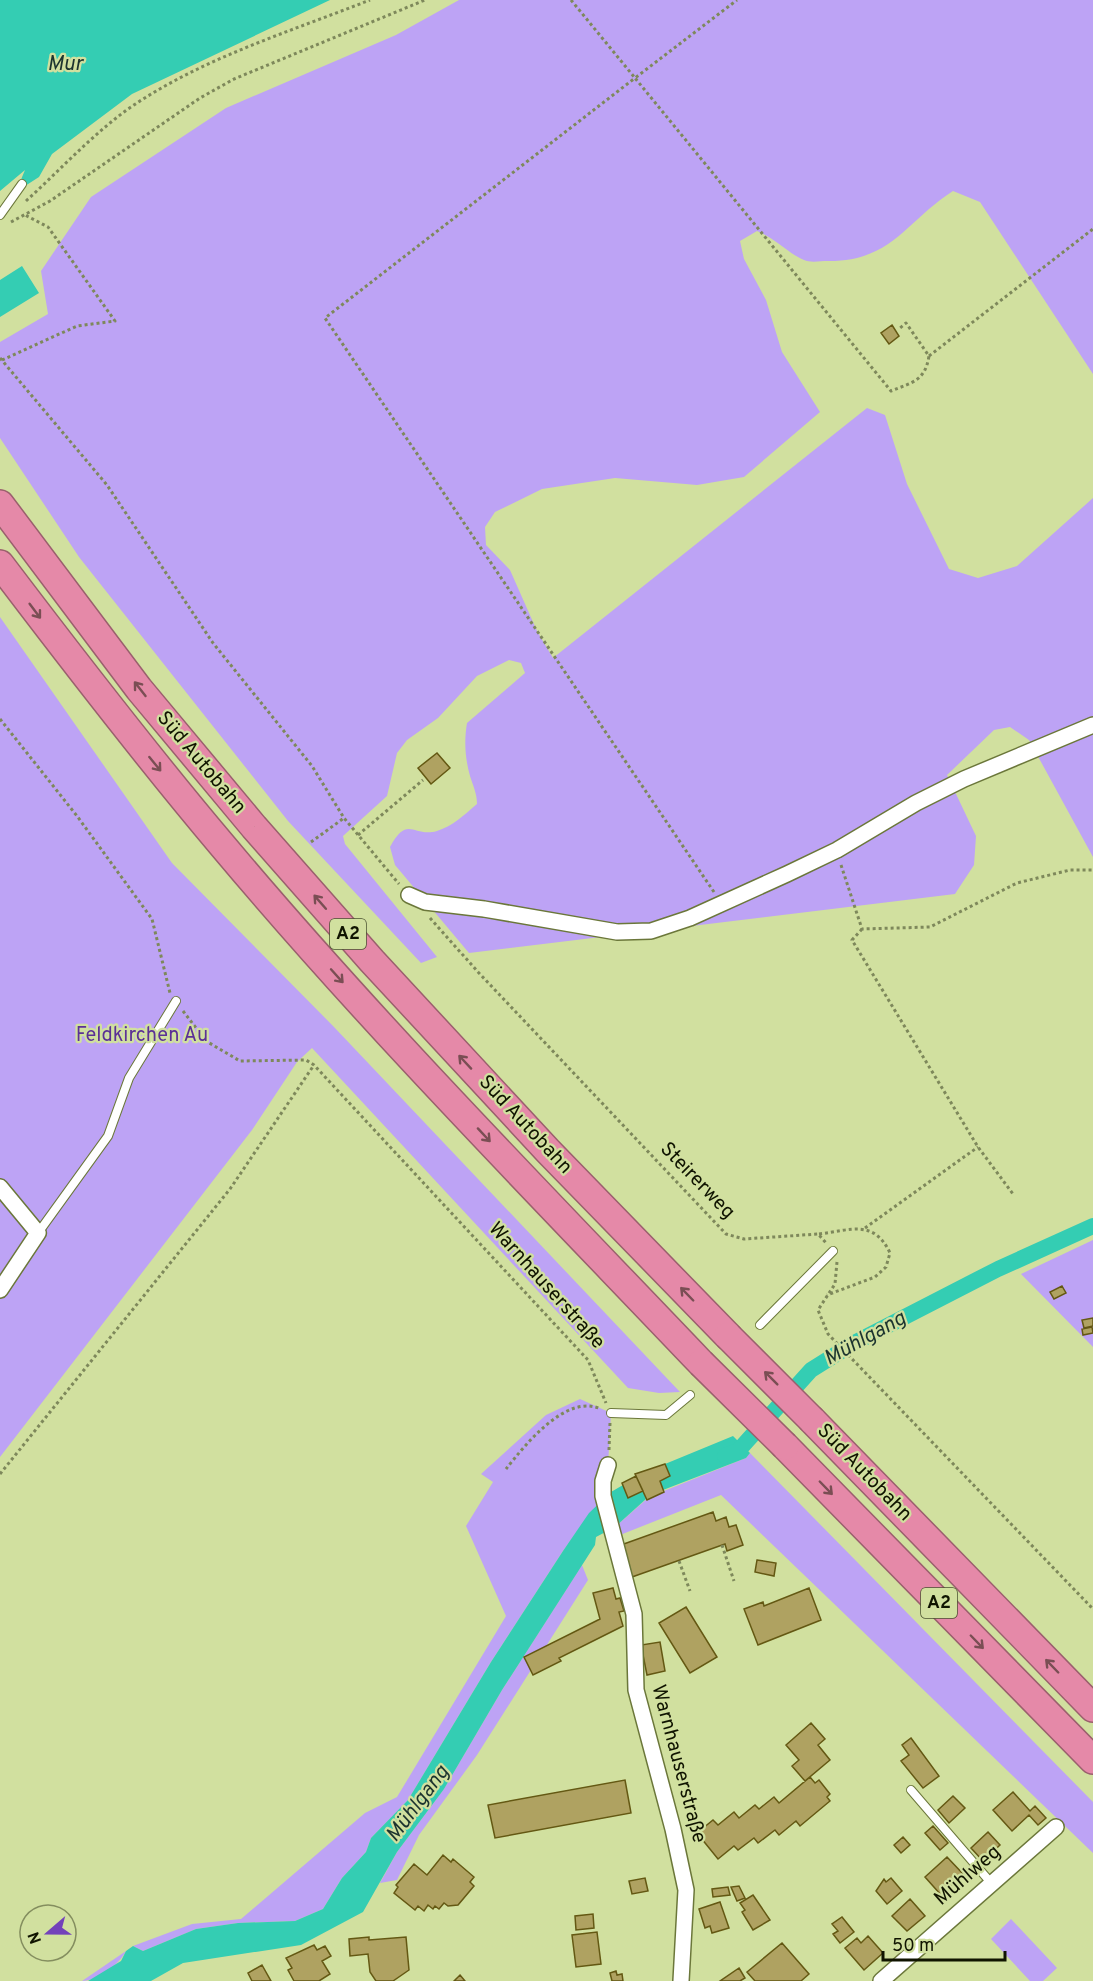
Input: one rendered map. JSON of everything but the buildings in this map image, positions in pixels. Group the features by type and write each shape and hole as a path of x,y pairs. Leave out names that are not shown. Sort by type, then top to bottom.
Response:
{"highway":[{"name":"Süd Autobahn","path":"0,504 140,688 254,827 372,961 548,1151 1093,1708"},
{"name":"Süd Autobahn","path":"0,564 108,707 223,846 325,963 520,1174 701,1363 1093,1760"}],"street":[{"path":"409,895 425,902 484,909 617,932 651,930 721,904 837,850 916,803 964,779 1093,725"},
{"path":"0,1188 38,1233 0,1290"},
{"name":"Warnhauserstraße","path":"608,1465 603,1481 603,1496 634,1614 636,1690 673,1829 686,1890 681,1981"},
{"name":"Mühlweg","path":"881,1981 1056,1827"}],"lane":[{"path":"0,215 22,184"},
{"path":"38,1233 108,1136 129,1077 176,1001"},
{"path":"760,1325 833,1251"},
{"path":"611,1413 666,1415 690,1395"},
{"path":"911,1790 992,1884"}],"path":[{"path":"25,201 80,148 129,109 206,65 370,0"},
{"path":"8,223 50,201 200,98 234,79 425,0"},
{"path":"571,0 891,391 919,378 927,371 929,356 906,323 900,328"},
{"path":"721,904 325,318 737,0"},
{"path":"25,216 48,227 115,321 77,326 1,359 107,485 213,643 312,766 344,818 409,895"},
{"path":"929,356 1093,229"},
{"path":"0,719 77,816 152,919"},
{"path":"358,835 423,780"},
{"path":"311,842 344,818"},
{"path":"837,850 862,929"},
{"path":"1013,1194 978,1147 852,940 862,929 930,927 1017,882 1070,870 1093,870"},
{"name":"Steirerweg","path":"440,929 726,1234 744,1239 863,1229"},
{"path":"0,1473 230,1189 314,1065 306,1060 240,1061"},
{"name":"Warnhauserstraße","path":"314,1065 588,1360 611,1413 608,1465"},
{"path":"863,1229 978,1147"},
{"path":"825,1296 875,1277 886,1267 890,1253 884,1239 869,1229 863,1229"},
{"path":"818,1234 833,1251 838,1272 835,1284 825,1296 818,1310 828,1334 1093,1609"},
{"path":"506,1469 546,1424 563,1414 578,1407 594,1406 611,1413"},
{"path":"722,1545 734,1581"},
{"path":"679,1561 690,1591"}],"green space":[{"path":"459,0 1093,0 1093,374 980,202 953,191 897,238 868,255 849,260 806,261 757,231 740,241 744,259 766,300 782,352 820,412 744,477 697,485 615,478 542,489 495,512 485,527 486,545 510,570 537,631 553,658 867,408 885,415 907,484 949,569 978,578 1017,566 1093,498 1093,857 1029,740 1010,727 994,730 947,775 976,836 974,865 955,894 469,953 395,865 390,847 396,837 406,829 429,832 443,829 477,804 466,756 467,723 525,673 521,663 509,660 477,676 438,718 407,740 397,753 387,796 343,836 345,844 437,957 421,963 288,821 79,557 0,438 0,342 48,314 41,271 91,197 226,108 396,35"},
{"name":"Feldkirchen Au","path":"0,617 172,863 334,1027 680,1392 659,1393 628,1388 312,1048 297,1062 252,1130 0,1457"},
{"path":"1093,1240 1093,1347 1021,1274"},
{"path":"580,1399 611,1413 608,1465 602,1503 590,1513 563,1551 491,1662 408,1800 371,1838 366,1852 342,1878 323,1909 295,1921 238,1923 196,1929 143,1951 133,1946 192,1924 241,1919 365,1813 397,1797 506,1616 466,1526 493,1482 481,1474 546,1415"},
{"path":"750,1453 1093,1802 1093,1853 721,1495 620,1535 615,1527 649,1497 746,1458"},
{"path":"582,1565 588,1580 477,1755 419,1835 397,1880 380,1883 397,1852 444,1789 502,1690"},
{"path":"1011,1919 1057,1968 1043,1981 1030,1981 991,1939"},
{"path":"126,1951 107,1971 82,1981"}],"water":[{"name":"Mur","path":"0,0 330,0 132,94 52,154 39,177 25,186 20,182 25,170 0,191"},
{"path":"22,266 39,293 0,317 0,280"},
{"path":"733,1436 750,1453 746,1458 663,1490 660,1481 670,1475 665,1464"},
{"name":"Mühlgang","path":"623,1485 628,1498 643,1491 646,1499 615,1527 596,1537 595,1545 502,1690 444,1789 397,1852 363,1912 301,1945 183,1963 151,1981 88,1981 121,1961 126,1951 133,1946 143,1951 196,1929 238,1923 295,1921 323,1909 342,1878 366,1852 371,1838 408,1800 491,1662 589,1513 611,1492"}],"waterway":[{"name":"Mühlgang","path":"725,1456 738,1451 811,1370 854,1343 998,1269 1093,1226"}]}
